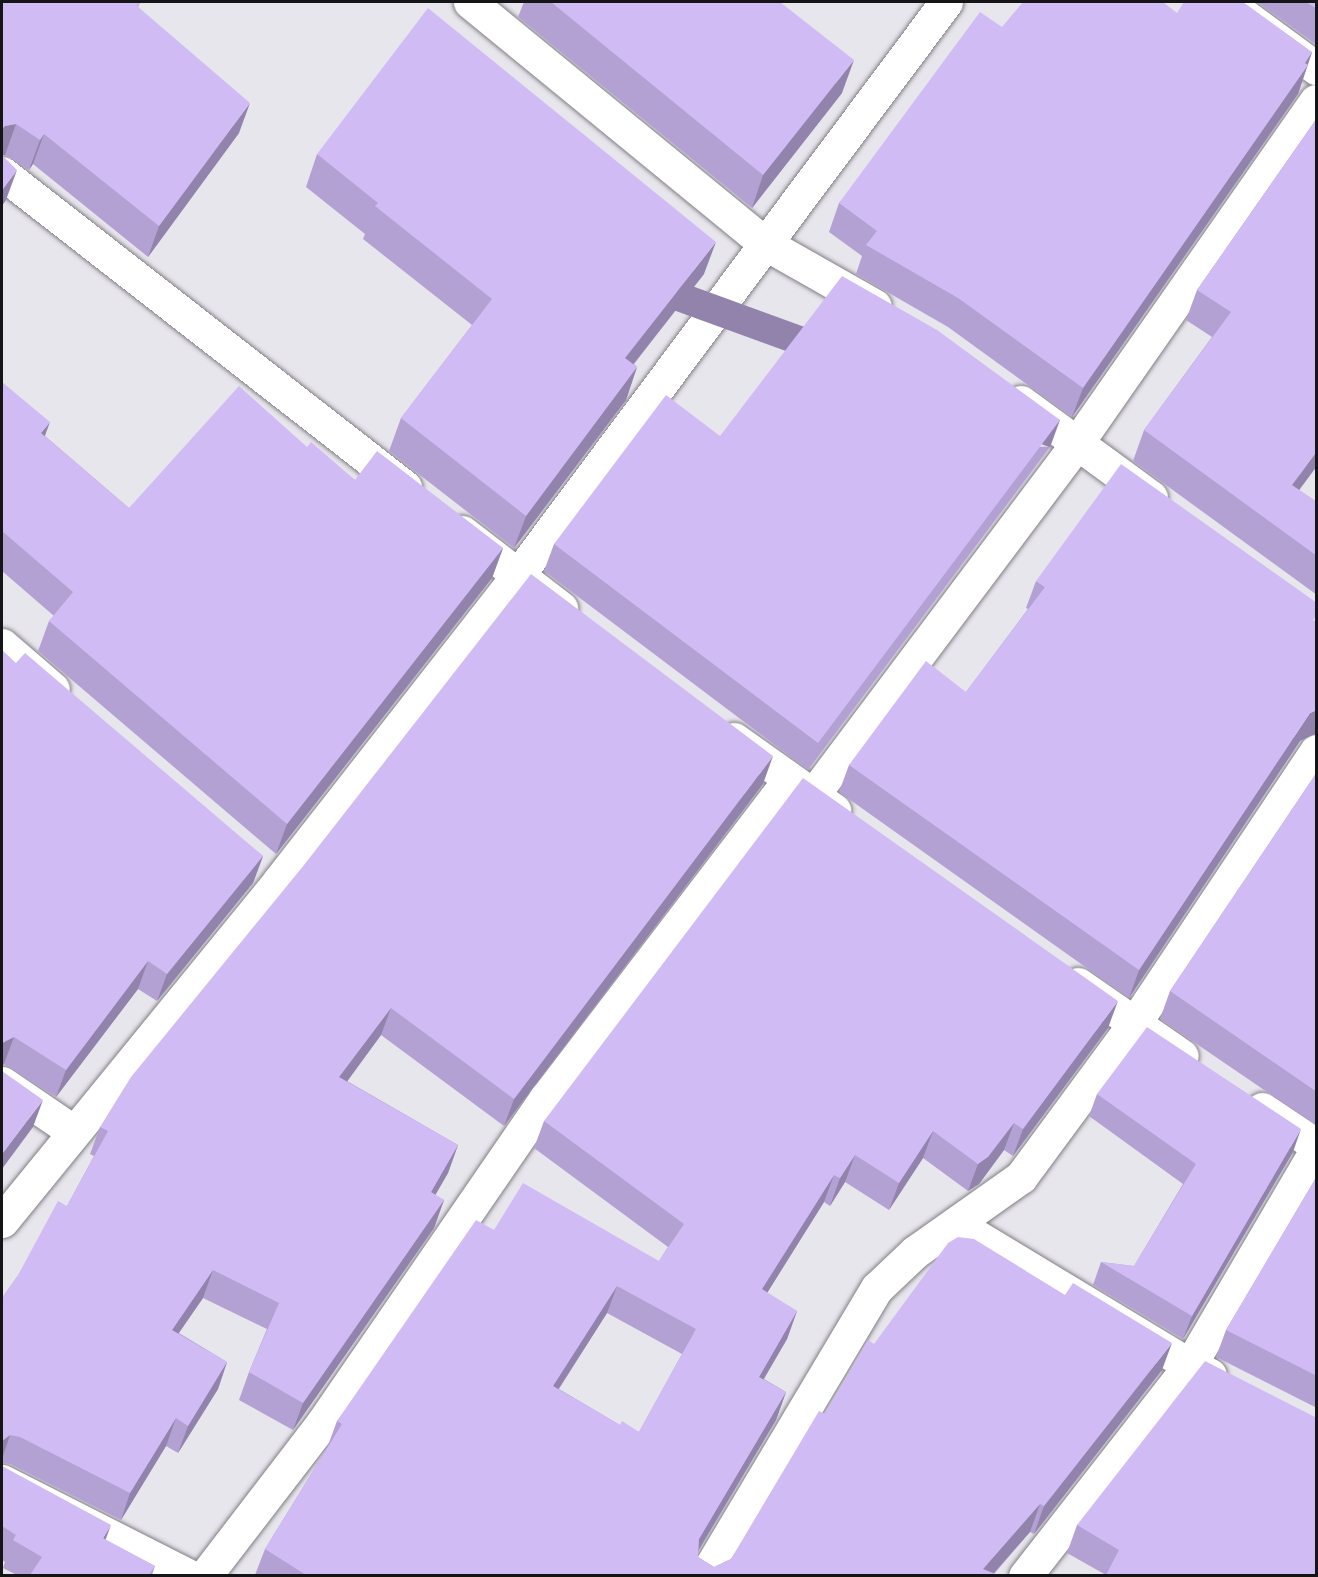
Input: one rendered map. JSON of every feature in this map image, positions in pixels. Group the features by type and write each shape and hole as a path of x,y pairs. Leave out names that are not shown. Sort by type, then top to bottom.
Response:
{"street":[{"path":"470,2 766,244 897,319"},
{"path":"2,1221 279,881 518,575 946,2"},
{"path":"1226,2 1317,68"},
{"path":"205,1575 323,1422 546,1098 801,788 1077,443 1317,101"},
{"path":"2,173 583,625"},
{"path":"993,382 1173,513"},
{"path":"2,645 73,706"},
{"path":"714,723 861,830"},
{"path":"705,1575 877,1288 915,1252 1021,1177 1134,1024 1317,751"},
{"path":"252,858 279,881"},
{"path":"1056,968 1211,1075"},
{"path":"2,1083 74,1132"},
{"path":"1239,1094 1317,1145"},
{"path":"1025,1575 1190,1365 1317,1150"},
{"path":"956,1224 1190,1365 1243,1392"},
{"path":"2,1480 189,1575"}],"building":[{"path":"2,2 138,2 140,3 137,6 250,103 159,226 44,134 40,140 16,124 5,126 2,129"},
{"path":"551,2 780,2 854,60 763,175"},
{"path":"1023,2 1163,2 1177,13 1184,2 1243,2 1312,52 1305,63 1308,65 1083,388 958,298 866,245 877,231 839,203 980,12 1002,27"},
{"path":"1306,2 1317,2 1317,9"},
{"path":"428,8 716,242 625,358 637,367 526,516 401,418 492,299 375,206 378,203 317,154"},
{"path":"1317,118 1317,451 1292,485 1317,502 1317,556 1144,430 1231,312 1197,290"},
{"path":"2,155 17,170 2,190"},
{"path":"842,276 937,330 1060,420 818,743 554,544 666,395 720,436"},
{"path":"2,382 50,422 41,433 129,508 239,386 307,447 311,442 355,480 377,451 503,548 287,824 49,621 73,592 2,531"},
{"path":"1121,464 1317,603 1317,615 1313,620 1317,622 1317,710 1310,713 1139,970 849,765 926,661 966,692 1045,587 1036,581"},
{"path":"531,574 773,756 514,1099 391,1008 339,1077 458,1145 431,1192 444,1200 303,1403 249,1372 279,1303 213,1270 172,1330 227,1362 188,1426 176,1418 130,1493 20,1437 10,1435 2,1441 2,1298 17,1277 58,1201 67,1206 108,1131 100,1127 131,1077 304,865"},
{"path":"2,650 16,663 25,653 263,856 167,974 148,961 66,1070 14,1037 2,1043"},
{"path":"1317,772 1317,1092 1170,991"},
{"path":"803,778 1118,1001 1023,1129 1014,1123 988,1157 978,1164 933,1131 899,1183 855,1155 840,1178 834,1175 762,1289 797,1311 759,1377 786,1392 699,1539 698,1557 714,1567 731,1559 819,1411 825,1414 868,1340 874,1344 948,1243 958,1237 974,1239 1065,1295 1073,1283 1172,1343 1044,1506 1040,1504 983,1569 998,1575 306,1575 265,1549 342,1424 337,1421 476,1220 494,1230 523,1183 659,1261 684,1224 544,1121","holes":["617,1286 696,1329 639,1432 622,1421 620,1425 553,1386"]},
{"path":"1147,1027 1301,1129 1192,1316 1101,1262 1134,1266 1196,1164 1097,1094"},
{"path":"2,1071 43,1100 2,1154"},
{"path":"1317,1176 1317,1376 1226,1330"},
{"path":"1205,1361 1317,1418 1317,1575 1106,1575 1119,1550 1077,1525"},
{"path":"2,1466 111,1525 103,1538 155,1566 149,1575 30,1575 42,1557 13,1540 16,1535 2,1526"}]}
